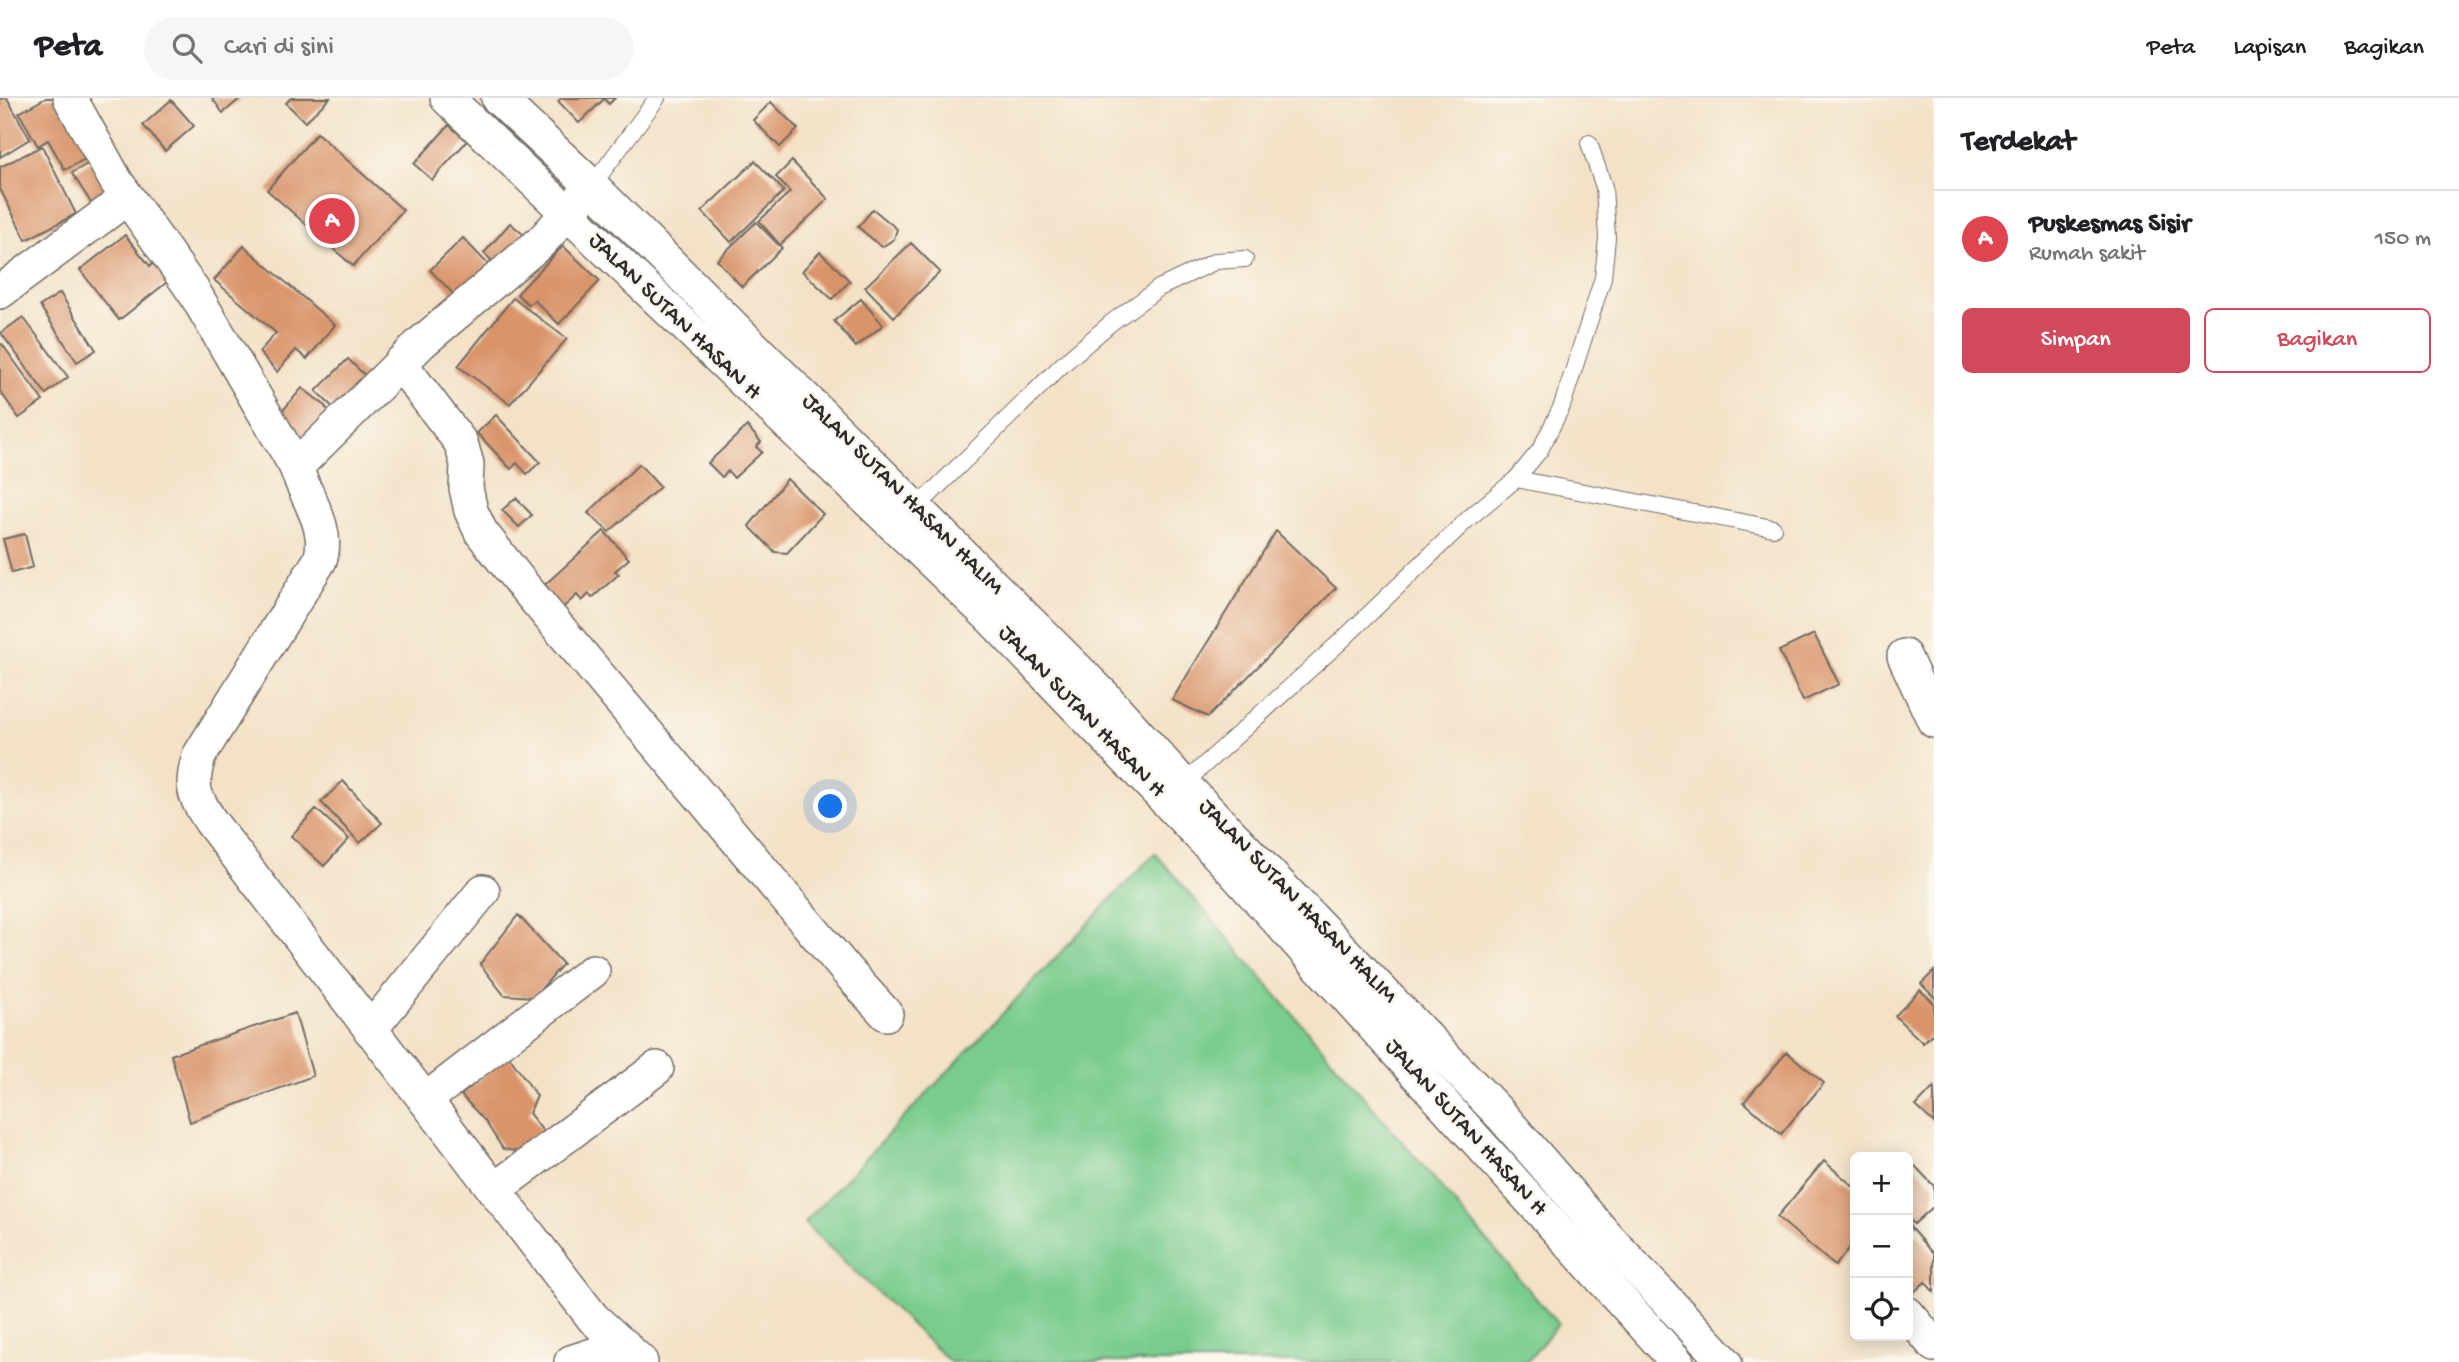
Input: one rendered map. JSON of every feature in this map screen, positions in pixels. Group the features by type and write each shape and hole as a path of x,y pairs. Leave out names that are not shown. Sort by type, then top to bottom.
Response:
{"street":[{"path":"70,98 127,198 194,292 296,467 323,531 320,559 199,756 192,780 198,802 593,1318 633,1353"},
{"name":"JALAN SUTAN HASAN H","path":"447,98 999,626 1223,860 1677,1362"},
{"name":"JALAN SUTAN HASAN HALIM","path":"498,98 592,186 1105,697 1183,784 1501,1115 1609,1239 1725,1362"},
{"path":"296,467 421,343 541,242 592,186"},
{"path":"0,292 127,198"},
{"path":"400,363 461,443 467,464 466,488 471,511 481,532 531,595 886,1014"},
{"path":"1904,656 1934,720"},
{"path":"370,1030 482,891"},
{"path":"425,1100 593,971"},
{"path":"494,1190 657,1068"},
{"path":"1913,1320 1934,1345"},
{"path":"571,1362 633,1353"}],"lane":[{"path":"592,186 657,98"},
{"path":"1183,784 1340,642 1469,518 1516,479 1540,450 1562,406 1603,278 1607,238 1604,187 1589,143"},
{"path":"916,508 1062,365 1112,322 1159,288 1204,266 1216,261 1245,259"},
{"path":"1516,479 1773,528"}],"green space":[{"path":"1155,853 1558,1324 1527,1362 950,1362 804,1223"}],"building":[{"path":"7,98 30,139 0,157 0,99"},
{"path":"46,98 68,98 97,152 65,170 48,140 38,146 19,113"},
{"path":"212,98 241,98 223,113"},
{"path":"291,98 330,98 305,122 286,103"},
{"path":"562,98 615,98 609,104 604,99 579,123 558,101"},
{"path":"171,100 194,126 165,151 143,125"},
{"path":"771,102 798,129 780,147 753,120"},
{"path":"449,125 467,141 432,180 414,164"},
{"path":"317,133 403,210 353,266 267,190"},
{"path":"42,146 76,214 26,240 0,189 0,167"},
{"path":"101,156 117,185 95,209 72,173"},
{"path":"755,161 784,191 731,242 702,211"},
{"path":"792,161 828,199 780,245 759,221 790,192 776,177"},
{"path":"873,209 897,229 894,239 882,247 858,227"},
{"path":"756,222 782,248 742,287 717,260"},
{"path":"510,223 531,241 503,272 484,253"},
{"path":"125,235 150,266 161,256 176,275 119,320 80,270"},
{"path":"463,238 498,275 464,305 430,270"},
{"path":"911,243 940,272 894,317 865,287"},
{"path":"244,246 335,325 307,359 296,350 277,372 259,352 276,333 214,280"},
{"path":"563,246 600,281 559,324 534,300 529,305 517,294"},
{"path":"820,252 850,281 832,299 802,271"},
{"path":"60,293 96,350 77,362 40,306"},
{"path":"513,298 567,339 510,404 458,366"},
{"path":"861,299 883,325 856,347 834,321"},
{"path":"23,317 68,377 46,394 1,333"},
{"path":"2,344 43,401 19,418 0,391"},
{"path":"348,359 376,386 344,418 316,391"},
{"path":"302,388 323,404 338,422 296,466 271,424"},
{"path":"496,415 540,462 527,474 517,463 511,469 477,433"},
{"path":"747,426 761,442 756,447 762,452 734,478 728,471 722,477 708,463"},
{"path":"639,464 660,487 609,532 588,513"},
{"path":"787,479 823,514 787,553 775,552 749,526"},
{"path":"516,498 532,515 519,527 502,510"},
{"path":"604,531 629,559 615,571 619,574 592,598 589,594 582,601 577,595 558,612 539,590"},
{"path":"1276,531 1336,588 1208,717 1172,700"},
{"path":"25,534 33,567 12,573 3,539"},
{"path":"1814,634 1839,684 1803,701 1779,651"},
{"path":"343,781 382,823 360,843 321,802"},
{"path":"316,809 349,839 324,866 291,836"},
{"path":"518,915 563,964 534,997 504,995 480,964"},
{"path":"1934,971 1934,997 1921,984"},
{"path":"1920,990 1934,1003 1934,1032 1923,1043 1895,1016"},
{"path":"295,1013 313,1076 190,1122 171,1055"},
{"path":"1787,1052 1824,1083 1781,1134 1744,1102"},
{"path":"508,1055 537,1096 529,1113 552,1143 534,1154 503,1149 485,1121 461,1095"},
{"path":"1934,1087 1934,1123 1916,1106"},
{"path":"1824,1161 1850,1184 1850,1247 1835,1266 1777,1217"},
{"path":"1913,1166 1934,1186 1934,1206 1914,1224 1913,1223"},
{"path":"1913,1231 1934,1255 1934,1292 1925,1282 1913,1293"}],"place":[{"name":"Puskesmas Sisir","path":"332,221"}]}
